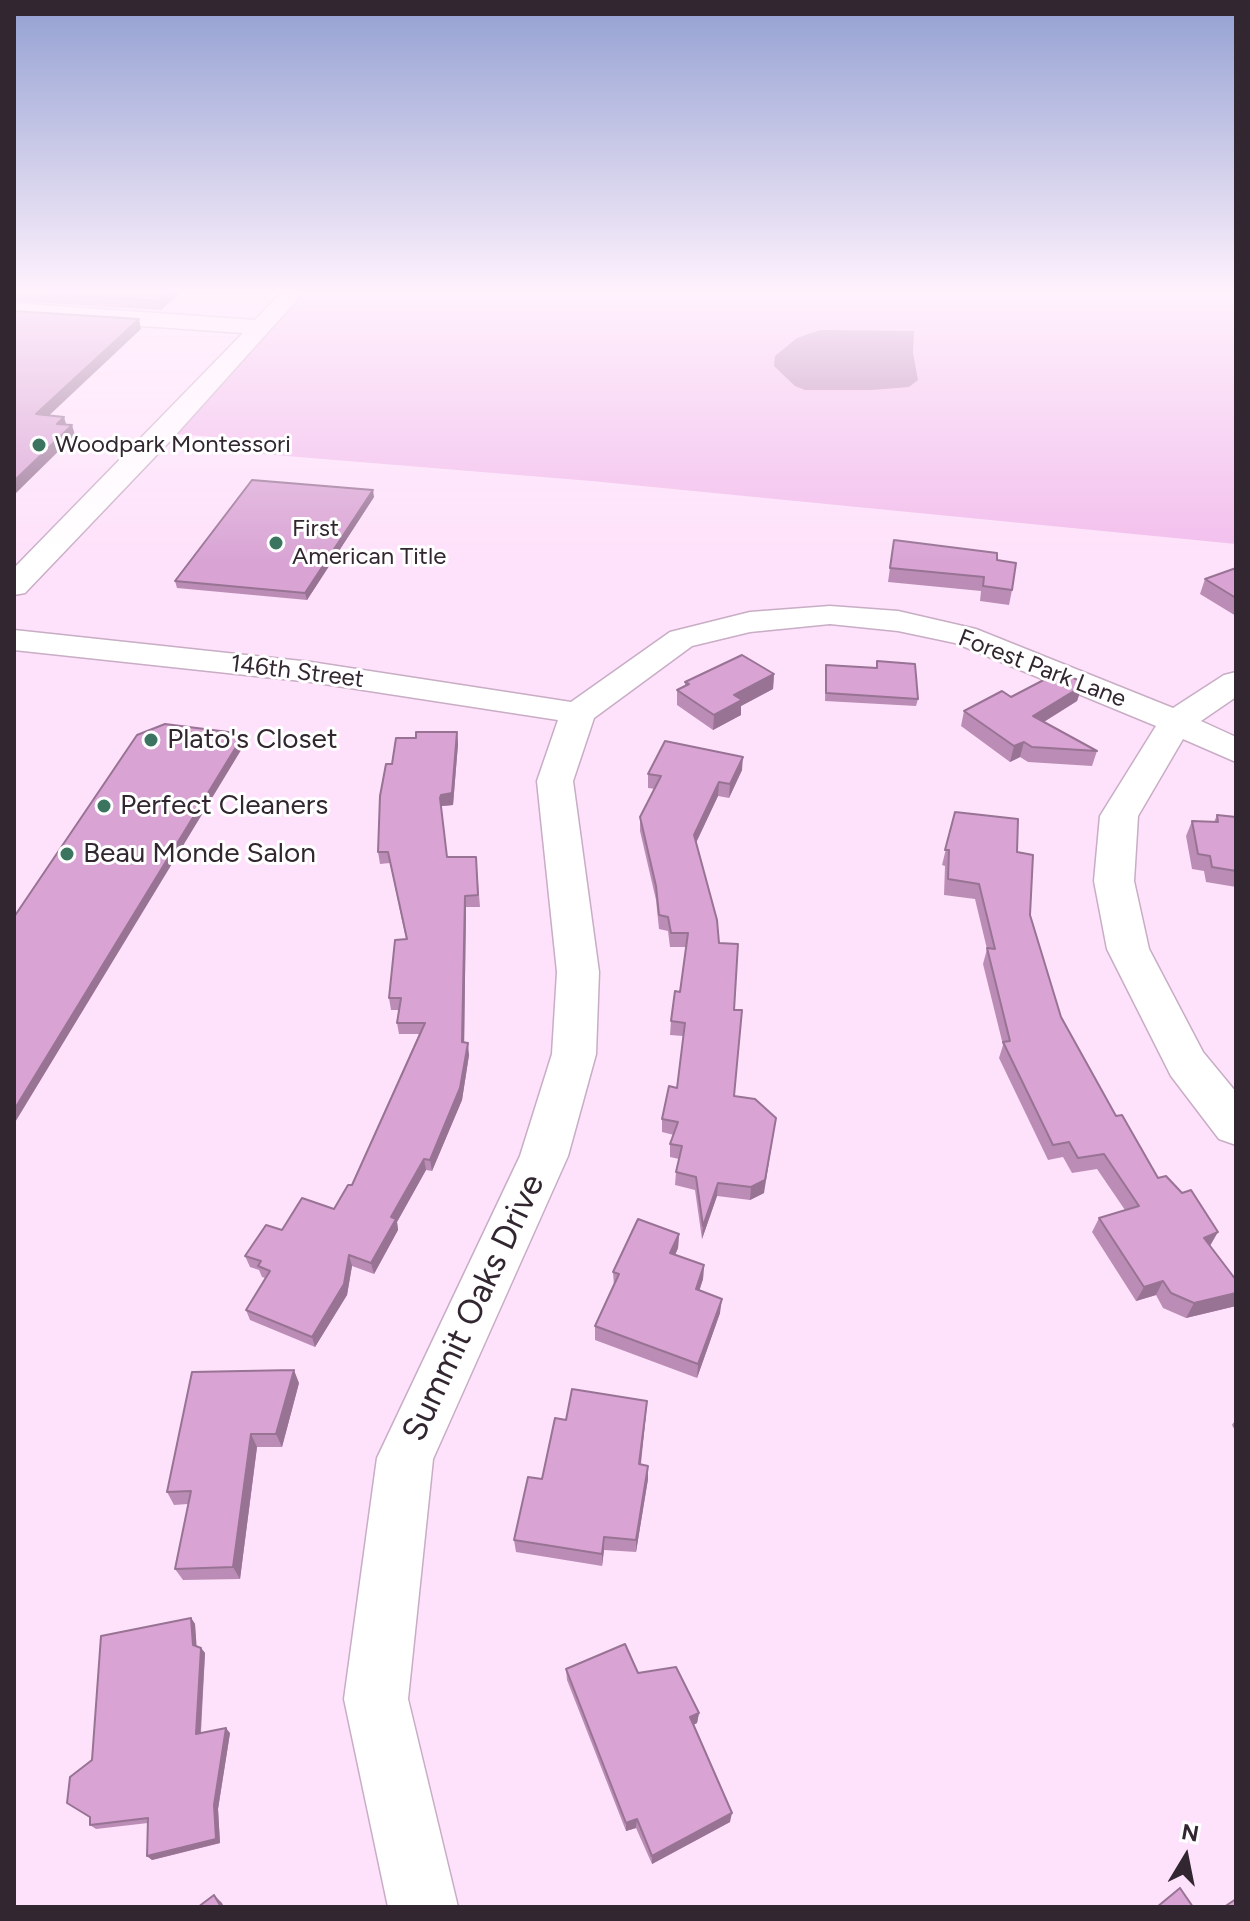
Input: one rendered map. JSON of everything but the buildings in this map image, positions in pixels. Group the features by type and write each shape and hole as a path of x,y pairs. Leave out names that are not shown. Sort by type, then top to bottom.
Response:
{"street":[{"path":"14,586 209,382"},
{"name":"Forest Park Lane","path":"578,713 681,639 750,622 830,615 898,621 965,636 1176,722 1236,751"},
{"name":"146th Street","path":"14,640 311,672 578,713"},
{"path":"1236,682 1176,722 1119,816 1114,881 1128,949 1187,1064 1236,1126"},
{"name":"Summit Oaks Drive","path":"423,1907 376,1699 405,1458 544,1156 574,1054 578,972 555,781 578,713"}],"shaded area":[{"path":"210,382 1236,382 1236,544 591,481 238,452 234,442 226,438 163,433"},
{"path":"790,382 916,382 909,387 872,390 805,390"}],"place":[{"name":"Woodpark Montessori","path":"39,445"},
{"name":"First American Title","path":"276,543"},
{"name":"Plato's Closet","path":"151,740"},
{"name":"Perfect Cleaners","path":"104,806"},
{"name":"Beau Monde Salon","path":"67,854"}]}
